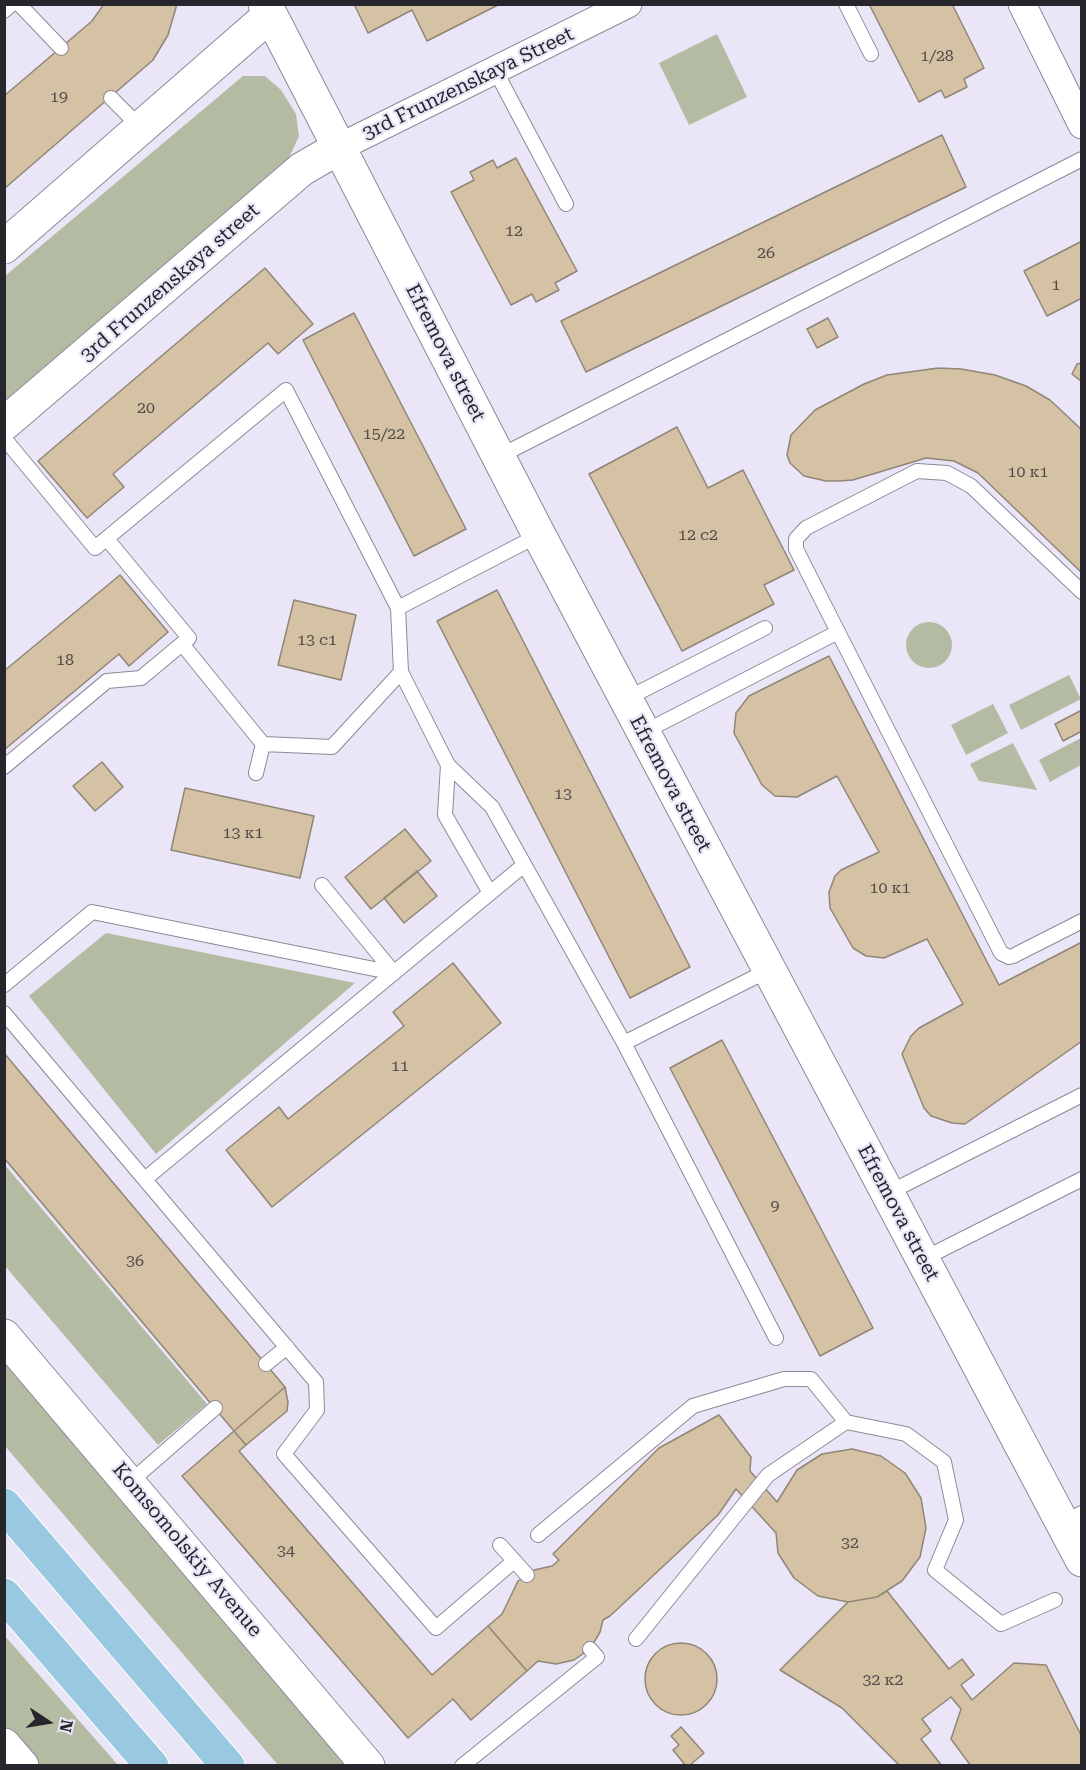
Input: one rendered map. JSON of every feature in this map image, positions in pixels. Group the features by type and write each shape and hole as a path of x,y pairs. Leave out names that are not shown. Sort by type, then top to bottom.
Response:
{"main road":[{"path":"4,1505 228,1766"},
{"path":"4,1595 152,1766"}],"street":[{"name":"3rd Frunzenskaya Street","path":"340,147 628,4"},
{"path":"1022,4 1082,125"},
{"path":"4,247 141,128 267,10"},
{"name":"Efremova street","path":"267,10 340,147 498,457 923,1259 1072,1518 1082,1560"},
{"name":"3rd Frunzenskaya street","path":"4,424 302,169 340,147"},
{"name":"Komsomolskiy Avenue","path":"4,1336 130,1482 368,1766"},
{"path":"4,1745 22,1766"}],"lane":[{"path":"4,11 12,4"},
{"path":"19,4 61,48"},
{"path":"846,4 871,54"},
{"path":"495,70 566,204"},
{"path":"111,98 141,128"},
{"path":"498,457 1082,159"},
{"path":"4,438 95,548 286,390 399,608 401,672 448,765 492,807 624,1044 776,1338"},
{"path":"1082,592 971,486 947,473 917,471 806,528 796,539 796,549 1001,953 1009,957 1014,956 1082,921"},
{"path":"399,608 539,535"},
{"path":"4,767 107,681 141,678 189,638 107,538"},
{"path":"626,699 765,628"},
{"path":"644,732 838,632"},
{"path":"182,644 263,744 332,747 401,672"},
{"path":"256,773 263,744"},
{"path":"448,765 445,815 490,893"},
{"path":"145,1179 524,865"},
{"path":"322,885 394,973"},
{"path":"4,986 92,912 394,973"},
{"path":"624,1044 769,970"},
{"path":"4,1013 316,1382 317,1410 284,1454 436,1628 514,1561"},
{"path":"888,1193 1082,1095"},
{"path":"923,1259 1082,1179"},
{"path":"266,1364 287,1347"},
{"path":"538,1535 693,1406 784,1379 811,1379 846,1422 906,1434 944,1462 956,1520 935,1570 1001,1624 1055,1600"},
{"path":"130,1482 215,1408"},
{"path":"636,1639 768,1475 846,1422"},
{"path":"500,1545 526,1575"},
{"path":"462,1766 597,1657 590,1649"}],"green space":[{"path":"717,34 747,97 689,125 659,63"},
{"path":"243,76 265,76 281,90 296,114 299,136 288,160 5,401 5,276"},
{"path":"929,622 945,629 952,645 945,661 929,668 913,661 906,645 913,629"},
{"path":"1069,675 1081,699 1021,730 1009,705"},
{"path":"993,704 1008,733 966,755 951,725"},
{"path":"1081,738 1081,765 1050,782 1039,760"},
{"path":"1013,743 1037,790 979,781 970,764"},
{"path":"106,933 355,983 156,1154 29,996"},
{"path":"4,1164 207,1404 158,1445 5,1266"},
{"path":"4,1361 351,1765 278,1765 5,1446"},
{"path":"4,1635 118,1765 37,1765 5,1727"}],"building":[{"path":"104,4 177,4 168,35 153,60 4,189 4,96 92,21"},
{"path":"354,4 500,4 427,41 412,10 368,33"},
{"path":"869,4 952,4 984,68 964,79 967,87 945,98 941,90 919,102"},
{"path":"942,135 966,187 586,372 561,321"},
{"path":"516,158 577,271 555,283 559,290 536,302 532,294 511,305 451,192 474,180 470,172 493,160 497,168"},
{"path":"1082,241 1082,298 1047,316 1024,271"},
{"path":"265,268 313,324 278,354 268,343 113,474 124,487 87,518 38,461"},
{"path":"354,313 466,529 414,556 303,340"},
{"path":"828,318 838,337 817,348 807,329"},
{"path":"1082,363 1082,382 1072,374 1077,364"},
{"path":"938,368 961,369 995,375 1026,386 1050,400 1082,430 1082,573 978,473 954,461 926,458 853,480 839,481 826,481 804,476 790,463 787,455 791,435 815,410 864,384 887,375"},
{"path":"677,427 708,488 743,470 794,570 764,585 774,604 682,651 589,474"},
{"path":"120,575 168,632 129,666 119,654 4,750 4,671"},
{"path":"497,590 690,967 630,998 437,621"},
{"path":"294,600 356,615 341,680 278,665"},
{"path":"829,656 999,985 1082,942 1082,1041 965,1124 952,1123 931,1116 924,1108 902,1054 911,1036 919,1028 963,1004 927,939 884,958 866,956 853,948 830,908 829,892 835,876 841,870 879,852 837,776 797,797 775,796 762,785 734,733 736,713 749,696"},
{"path":"1082,710 1082,731 1063,741 1055,724"},
{"path":"102,762 123,787 95,811 73,786"},
{"path":"185,788 314,816 300,878 171,850"},
{"path":"405,829 431,861 371,909 345,877"},
{"path":"417,871 437,896 404,923 384,898"},
{"path":"453,963 501,1023 272,1207 226,1150 279,1107 288,1119 404,1026 393,1012"},
{"path":"722,1040 873,1328 820,1356 670,1068"},
{"path":"4,1053 285,1387 234,1431 4,1158"},
{"path":"285,1387 287,1411 246,1445 234,1431"},
{"path":"719,1415 751,1457 750,1471 777,1502 797,1470 822,1454 852,1449 881,1456 905,1473 921,1498 926,1528 920,1557 902,1581 877,1597 848,1602 818,1596 794,1578 778,1553 776,1533 736,1489 718,1515 603,1620 600,1632 590,1649 574,1660 556,1664 538,1661 527,1671 488,1626 502,1614 518,1581 534,1570 552,1566 559,1560 553,1554 659,1448"},
{"path":"234,1431 246,1445 239,1451 432,1675 488,1626 527,1671 471,1720 453,1699 408,1738 182,1476"},
{"path":"887,1591 949,1669 962,1659 974,1675 961,1685 972,1700 1014,1663 1046,1665 1082,1737 1082,1766 971,1766 951,1739 961,1709 951,1697 922,1719 931,1731 921,1739 942,1766 900,1766 842,1708 780,1670 848,1602 877,1597"},
{"path":"681,1643 701,1649 711,1659 717,1679 711,1699 701,1709 681,1715 661,1709 651,1699 645,1679 651,1659 661,1649"},
{"path":"681,1727 704,1753 689,1766 686,1766 673,1750 679,1745 671,1736"}]}
